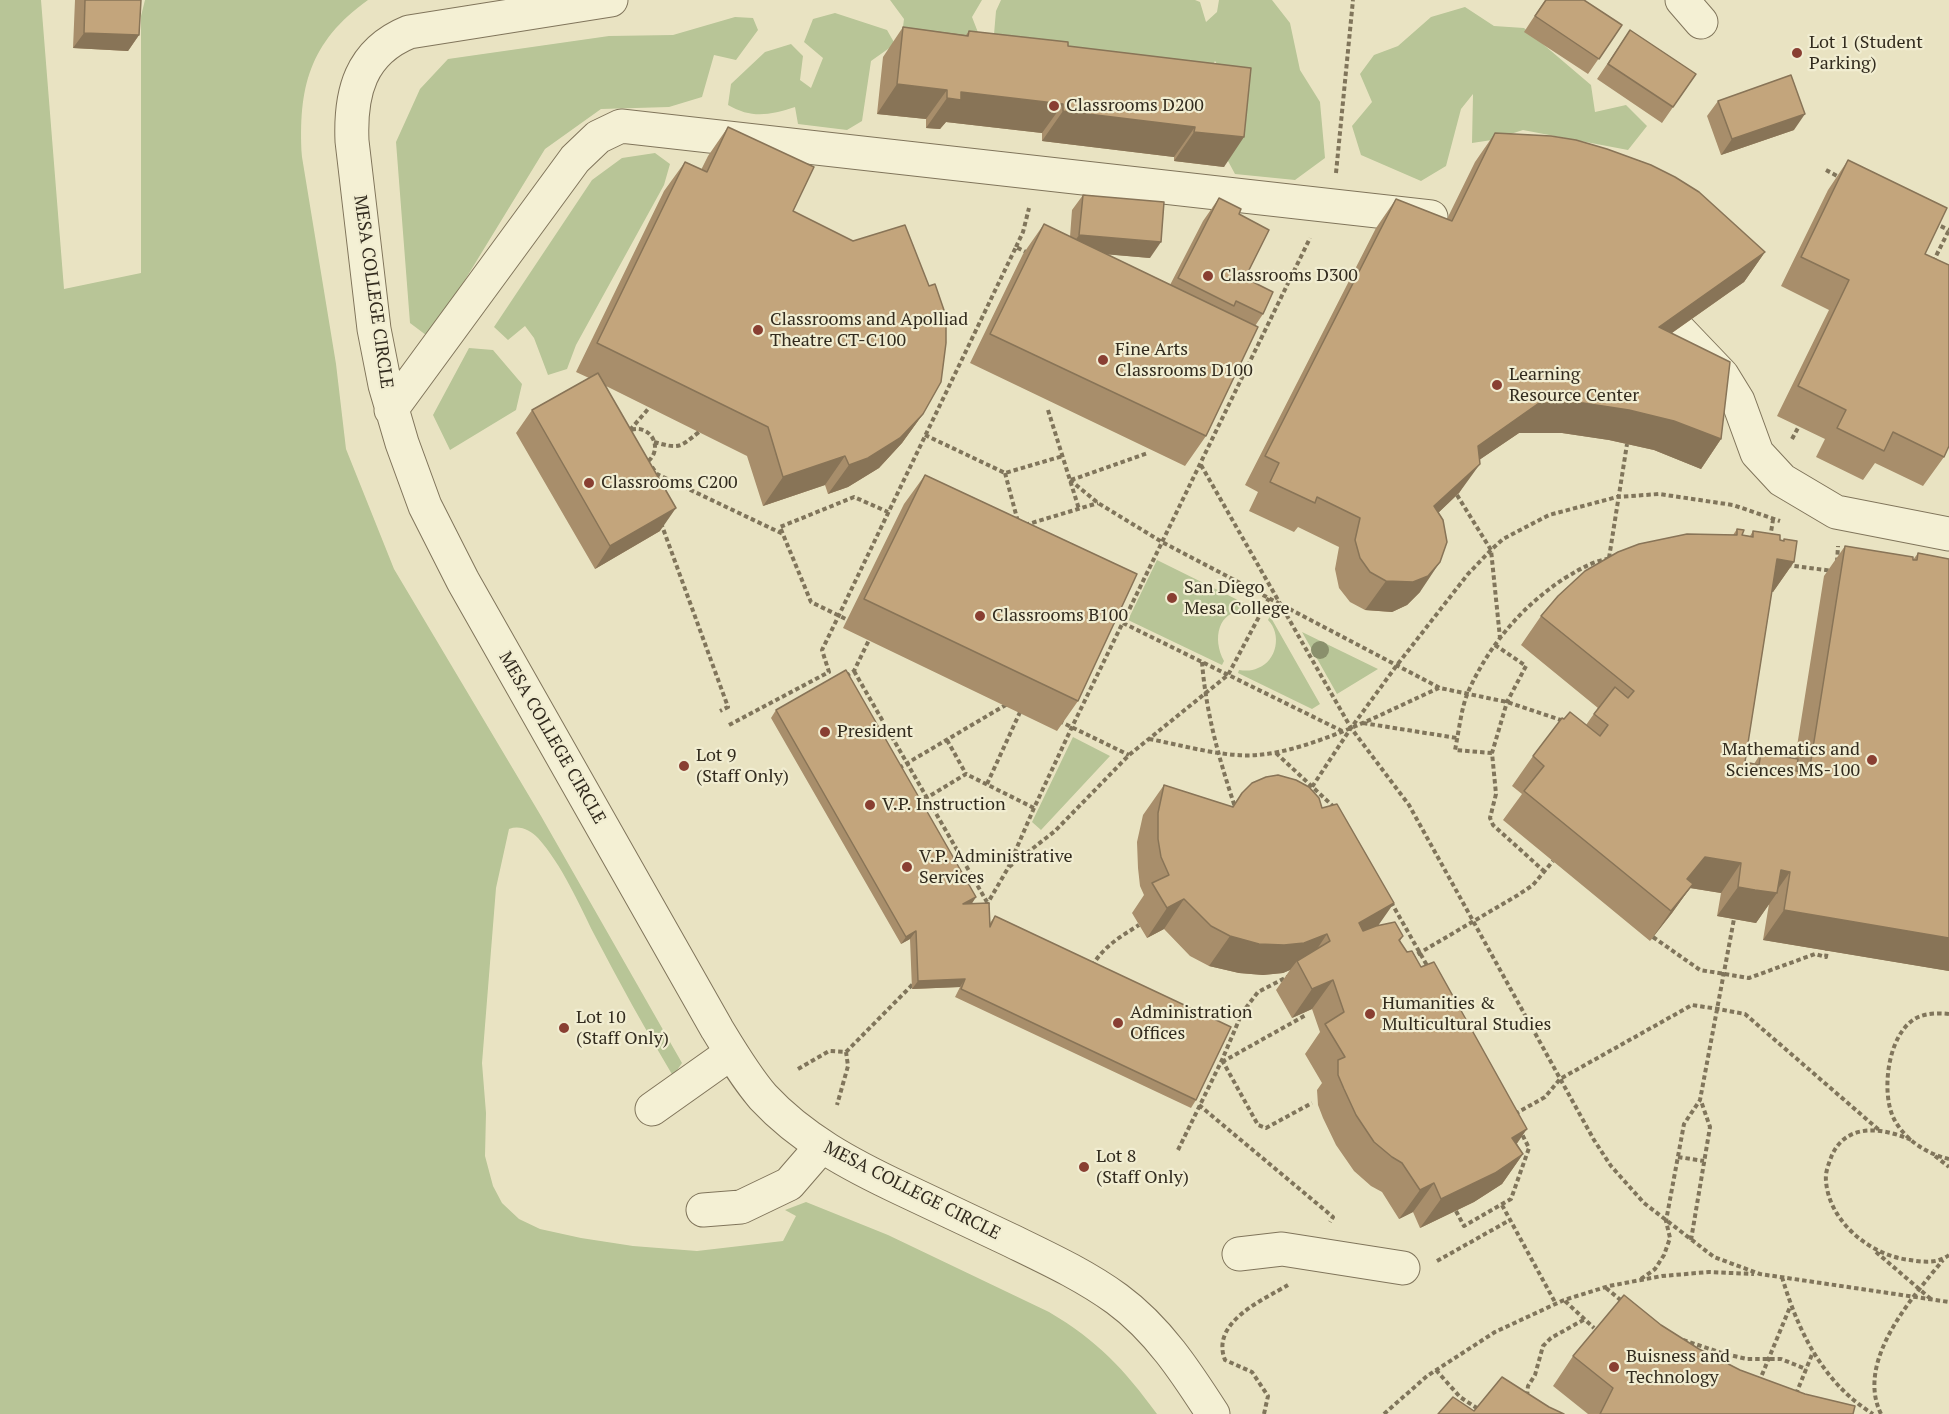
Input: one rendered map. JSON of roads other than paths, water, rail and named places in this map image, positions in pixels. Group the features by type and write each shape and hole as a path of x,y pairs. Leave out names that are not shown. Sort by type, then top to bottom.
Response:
{"street":[{"name":"MESA COLLEGE CIRCLE","path":"611,0 409,32 386,43 376,52 362,74 354,96 351,118 352,141 374,329 391,410 425,506 463,581 731,1053 762,1096 821,1147 877,1178 1068,1268 1118,1300 1158,1337 1189,1377 1213,1414"},
{"path":"1682,0 1701,22 1708,0"},
{"path":"391,410 575,159 598,137 621,126 1447,219"},
{"path":"1677,329 1722,375 1738,401 1757,453 1782,480 1836,512 1949,534"},
{"path":"652,1109 731,1053"},
{"path":"703,1210 741,1207 789,1184 821,1147"},
{"path":"1239,1254 1282,1249 1403,1268"}],"place":[{"name":"Lot 1 (Student Parking)","path":"1797,53"},
{"name":"Classrooms D200","path":"1054,106"},
{"name":"Classrooms D300","path":"1208,276"},
{"name":"Classrooms and Apolliad Theatre CT-C100","path":"758,330"},
{"name":"Fine Arts Classrooms D100","path":"1103,360"},
{"name":"Learning Resource Center","path":"1497,385"},
{"name":"Classrooms C200","path":"589,483"},
{"name":"San Diego Mesa College","path":"1172,598"},
{"name":"Classrooms B100","path":"980,616"},
{"name":"President","path":"825,732"},
{"name":"Mathematics and Sciences MS-100","path":"1872,760"},
{"name":"Lot 9 (Staff Only)","path":"684,766"},
{"name":"V.P. Instruction","path":"870,805"},
{"name":"V.P. Administrative Services","path":"907,867"},
{"name":"Humanities & Multicultural Studies","path":"1370,1014"},
{"name":"Administration Offices","path":"1118,1023"},
{"name":"Lot 10 (Staff Only)","path":"564,1028"},
{"name":"Lot 8 (Staff Only)","path":"1084,1167"},
{"name":"Buisness and Technology","path":"1614,1367"}]}
